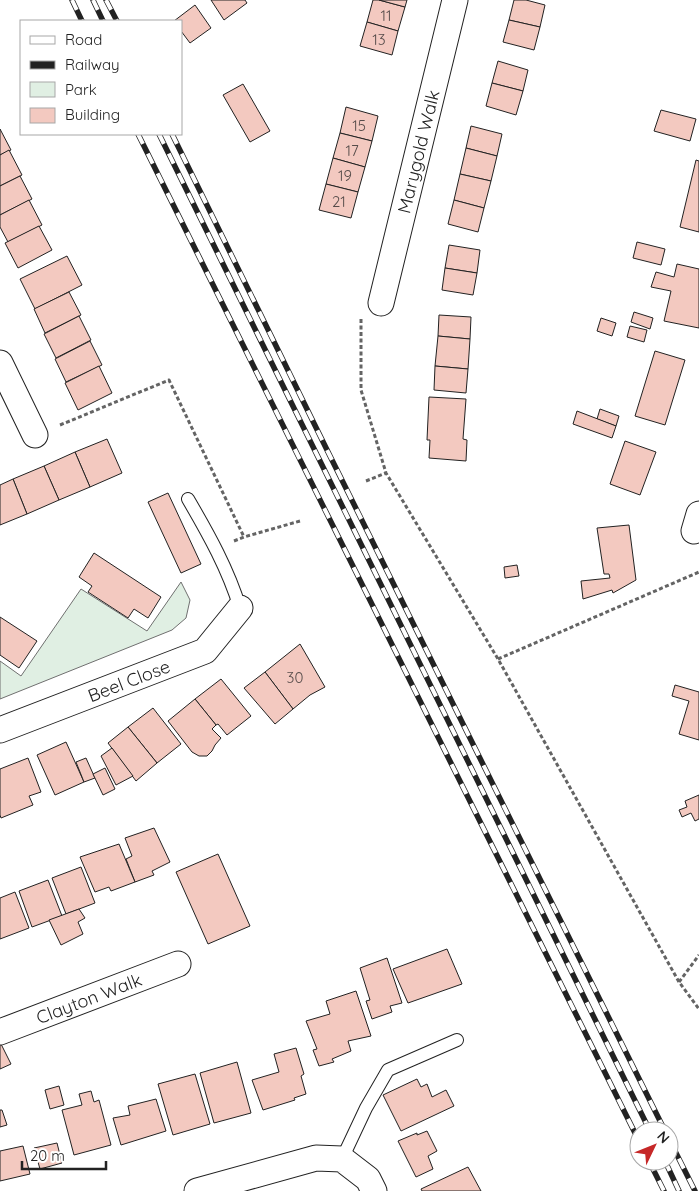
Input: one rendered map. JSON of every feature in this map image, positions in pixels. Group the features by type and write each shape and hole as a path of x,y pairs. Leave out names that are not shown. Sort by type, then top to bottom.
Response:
{"street":[{"name":"Marygold Walk","path":"381,303 455,0"},
{"path":"0,363 35,435"},
{"name":"Beel Close","path":"0,730 205,651 240,608"},
{"name":"Clayton Walk","path":"0,1032 178,964"},
{"path":"197,1191 316,1158 342,1159 368,1179 374,1191"}],"lane":[{"path":"188,499 217,550 234,588 240,608"},
{"path":"342,1159 366,1108 388,1070 457,1040"}],"path":[{"path":"381,303 360,320 361,390 386,473 498,659 679,982 699,1010"},
{"path":"35,435 169,380 244,537"},
{"path":"366,481 386,473"},
{"path":"238,539 300,521"},
{"path":"498,659 699,572"},
{"path":"679,982 699,955"}],"green space":[{"path":"181,582 190,600 186,618 172,630 0,699 0,661 21,676 81,589 147,631"}],"building":[{"path":"211,0 245,0 247,3 224,20"},
{"path":"373,0 405,7 398,31 367,22"},
{"path":"379,0 407,0 405,7"},
{"path":"514,0 526,0 545,5 540,27 509,20"},
{"path":"195,5 211,28 190,43 182,32 182,20 175,20"},
{"path":"509,20 540,27 534,50 503,42"},
{"path":"367,22 398,31 392,55 360,46"},
{"path":"498,61 528,70 523,91 492,83"},
{"path":"492,83 523,91 516,115 486,106"},
{"path":"243,84 270,131 250,142 223,95"},
{"path":"346,107 378,116 372,141 340,133"},
{"path":"661,110 696,119 690,141 654,131"},
{"path":"471,126 502,134 497,156 466,148"},
{"path":"0,129 11,150 0,155"},
{"path":"340,133 372,141 365,167 333,158"},
{"path":"466,148 497,156 491,181 460,174"},
{"path":"9,150 22,175 0,186 0,155"},
{"path":"333,158 365,167 358,192 326,184"},
{"path":"696,160 699,161 699,232 680,227"},
{"path":"460,174 491,181 484,208 454,200"},
{"path":"20,176 32,199 0,215 0,186"},
{"path":"326,184 358,192 351,218 319,210"},
{"path":"29,200 42,225 8,242 0,227 0,215"},
{"path":"454,200 484,208 478,232 448,224"},
{"path":"39,226 52,250 18,268 5,243"},
{"path":"637,242 665,249 661,265 633,258"},
{"path":"449,245 480,250 477,273 445,268"},
{"path":"67,256 82,285 35,309 20,279"},
{"path":"677,264 699,269 699,328 664,321 671,291 651,287 656,272 674,277"},
{"path":"445,268 477,273 473,295 442,290"},
{"path":"69,292 81,315 45,333 34,309"},
{"path":"634,312 653,318 650,329 631,322"},
{"path":"439,315 471,317 470,339 438,336"},
{"path":"79,316 91,340 56,358 44,334"},
{"path":"601,318 616,323 612,336 597,331"},
{"path":"630,326 647,330 644,342 627,337"},
{"path":"438,336 470,339 468,369 435,366"},
{"path":"90,341 102,365 66,382 55,359"},
{"path":"655,351 685,360 665,425 635,416"},
{"path":"99,366 112,393 78,410 65,383"},
{"path":"435,366 468,369 466,393 434,390"},
{"path":"429,397 466,399 463,439 467,440 466,461 429,458 430,440 427,440"},
{"path":"600,409 619,416 616,426 597,419"},
{"path":"577,411 616,426 612,438 573,424"},
{"path":"107,439 122,473 90,487 75,452"},
{"path":"625,441 656,452 640,495 610,484"},
{"path":"75,452 90,487 59,500 44,466"},
{"path":"44,466 59,500 27,514 13,479"},
{"path":"13,479 27,514 0,525 0,485"},
{"path":"168,493 201,564 181,573 148,502"},
{"path":"629,525 636,580 613,593 612,590 583,599 581,581 610,578 609,574 604,574 597,528"},
{"path":"94,553 161,597 148,618 134,609 128,618 88,592 92,586 79,577"},
{"path":"517,565 519,576 505,578 504,567"},
{"path":"0,617 37,641 19,668 0,655"},
{"path":"300,644 325,687 310,695 293,709 265,672"},
{"path":"265,672 293,709 275,724 244,688"},
{"path":"221,679 251,716 227,735 218,724 216,725 195,699"},
{"path":"675,685 699,692 699,740 679,734 689,701 672,696"},
{"path":"195,699 216,725 212,729 221,738 207,756 199,756 192,752 168,721"},
{"path":"153,708 181,744 157,763 128,727"},
{"path":"128,727 157,763 136,781 108,743"},
{"path":"66,742 84,782 55,795 37,755"},
{"path":"112,748 133,776 116,785 101,756"},
{"path":"28,758 41,792 29,796 33,805 1,818 0,769"},
{"path":"86,758 95,778 84,782 76,762"},
{"path":"105,768 115,789 103,795 93,774"},
{"path":"699,795 699,819 695,821 691,813 682,817 679,810 687,807 685,801"},
{"path":"154,828 170,862 152,871 154,875 135,882 126,859 132,856 125,838"},
{"path":"119,844 135,882 111,891 109,887 95,892 80,857"},
{"path":"218,854 250,926 208,944 176,872"},
{"path":"81,867 95,903 66,914 52,878"},
{"path":"48,880 62,916 32,927 19,891"},
{"path":"15,892 29,928 0,939 0,898"},
{"path":"79,909 85,918 78,922 83,934 61,945 49,920"},
{"path":"447,949 462,984 408,1003 393,969"},
{"path":"387,958 402,1003 390,1006 392,1012 372,1019 366,1001 370,1000 360,968"},
{"path":"356,991 371,1036 348,1041 351,1051 332,1059 334,1062 319,1066 313,1050 317,1049 306,1021 330,1014 326,1001"},
{"path":"0,1045 11,1064 0,1069"},
{"path":"296,1048 304,1074 301,1076 306,1094 294,1098 295,1100 263,1110 252,1080 279,1072 274,1054"},
{"path":"237,1062 251,1113 214,1123 200,1073"},
{"path":"195,1074 210,1124 173,1135 158,1084"},
{"path":"417,1079 421,1087 427,1084 432,1097 446,1090 454,1106 401,1131 383,1095"},
{"path":"59,1086 64,1105 50,1109 45,1090"},
{"path":"91,1091 94,1102 99,1100 111,1145 74,1155 62,1110 82,1105 79,1094"},
{"path":"156,1099 166,1131 121,1145 113,1118 130,1115 128,1106"},
{"path":"0,1110 2,1110 7,1125 0,1127"},
{"path":"427,1131 437,1151 428,1156 433,1169 416,1177 398,1141"},
{"path":"57,1143 62,1163 40,1169 34,1148"},
{"path":"23,1146 30,1174 0,1181 0,1151"},
{"path":"468,1167 481,1191 422,1191 421,1189"}],"railway":[{"path":"72,0 82,20"},
{"path":"93,0 103,20"},
{"path":"106,0 116,20"},
{"path":"138,135 629,1121"},
{"path":"159,135 645,1121"},
{"path":"172,135 660,1121"},
{"path":"679,1159 695,1191"},
{"path":"654,1171 664,1191"},
{"path":"670,1171 679,1191"}]}
